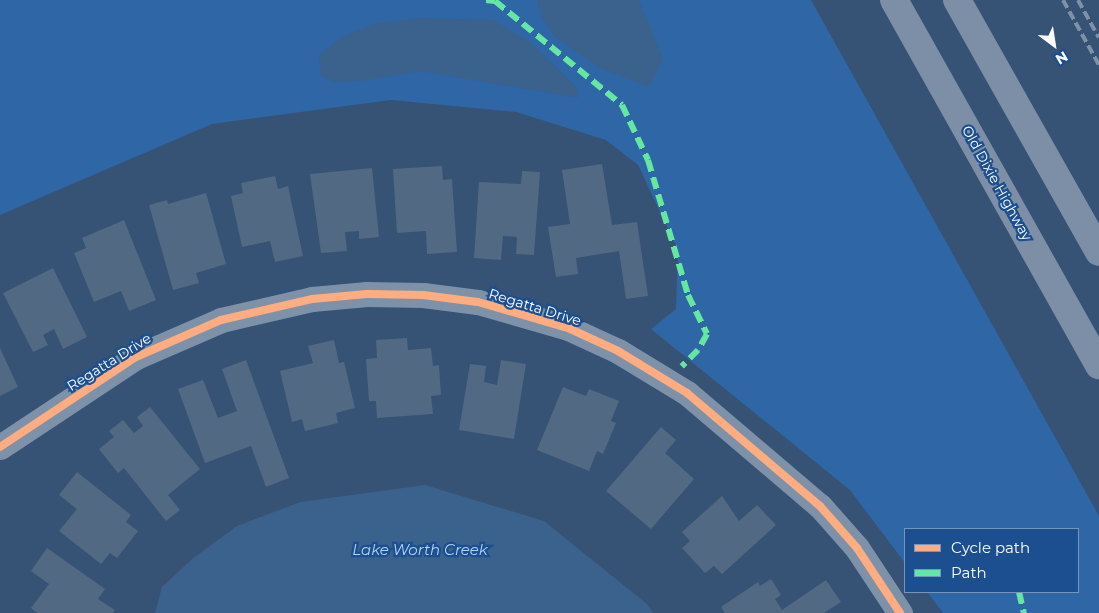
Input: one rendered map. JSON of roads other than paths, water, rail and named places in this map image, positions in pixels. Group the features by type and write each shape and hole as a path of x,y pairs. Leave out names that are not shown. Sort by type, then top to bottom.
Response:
{"main road":[{"name":"Old Dixie Highway","path":"894,0 1099,365"},
{"path":"957,0 1099,252"}],"street":[{"name":"Regatta Drive","path":"0,447 136,356 221,320 303,300 367,294 423,295 478,302 568,328 618,351 687,393 820,506 857,548 900,613"}],"water":[{"path":"537,0 639,0 663,59 649,87 600,68 555,37 542,18"},
{"path":"421,18 493,20 530,42 576,87 579,98 421,71 359,81 334,82 321,76 319,56 339,38 378,23"},
{"name":"Lake Worth Creek","path":"425,485 544,521 647,604 653,613 155,613 162,587 192,559 237,526 300,502"}],"railway":[{"path":"1063,0 1099,65"},
{"path":"1078,0 1099,38"}]}
